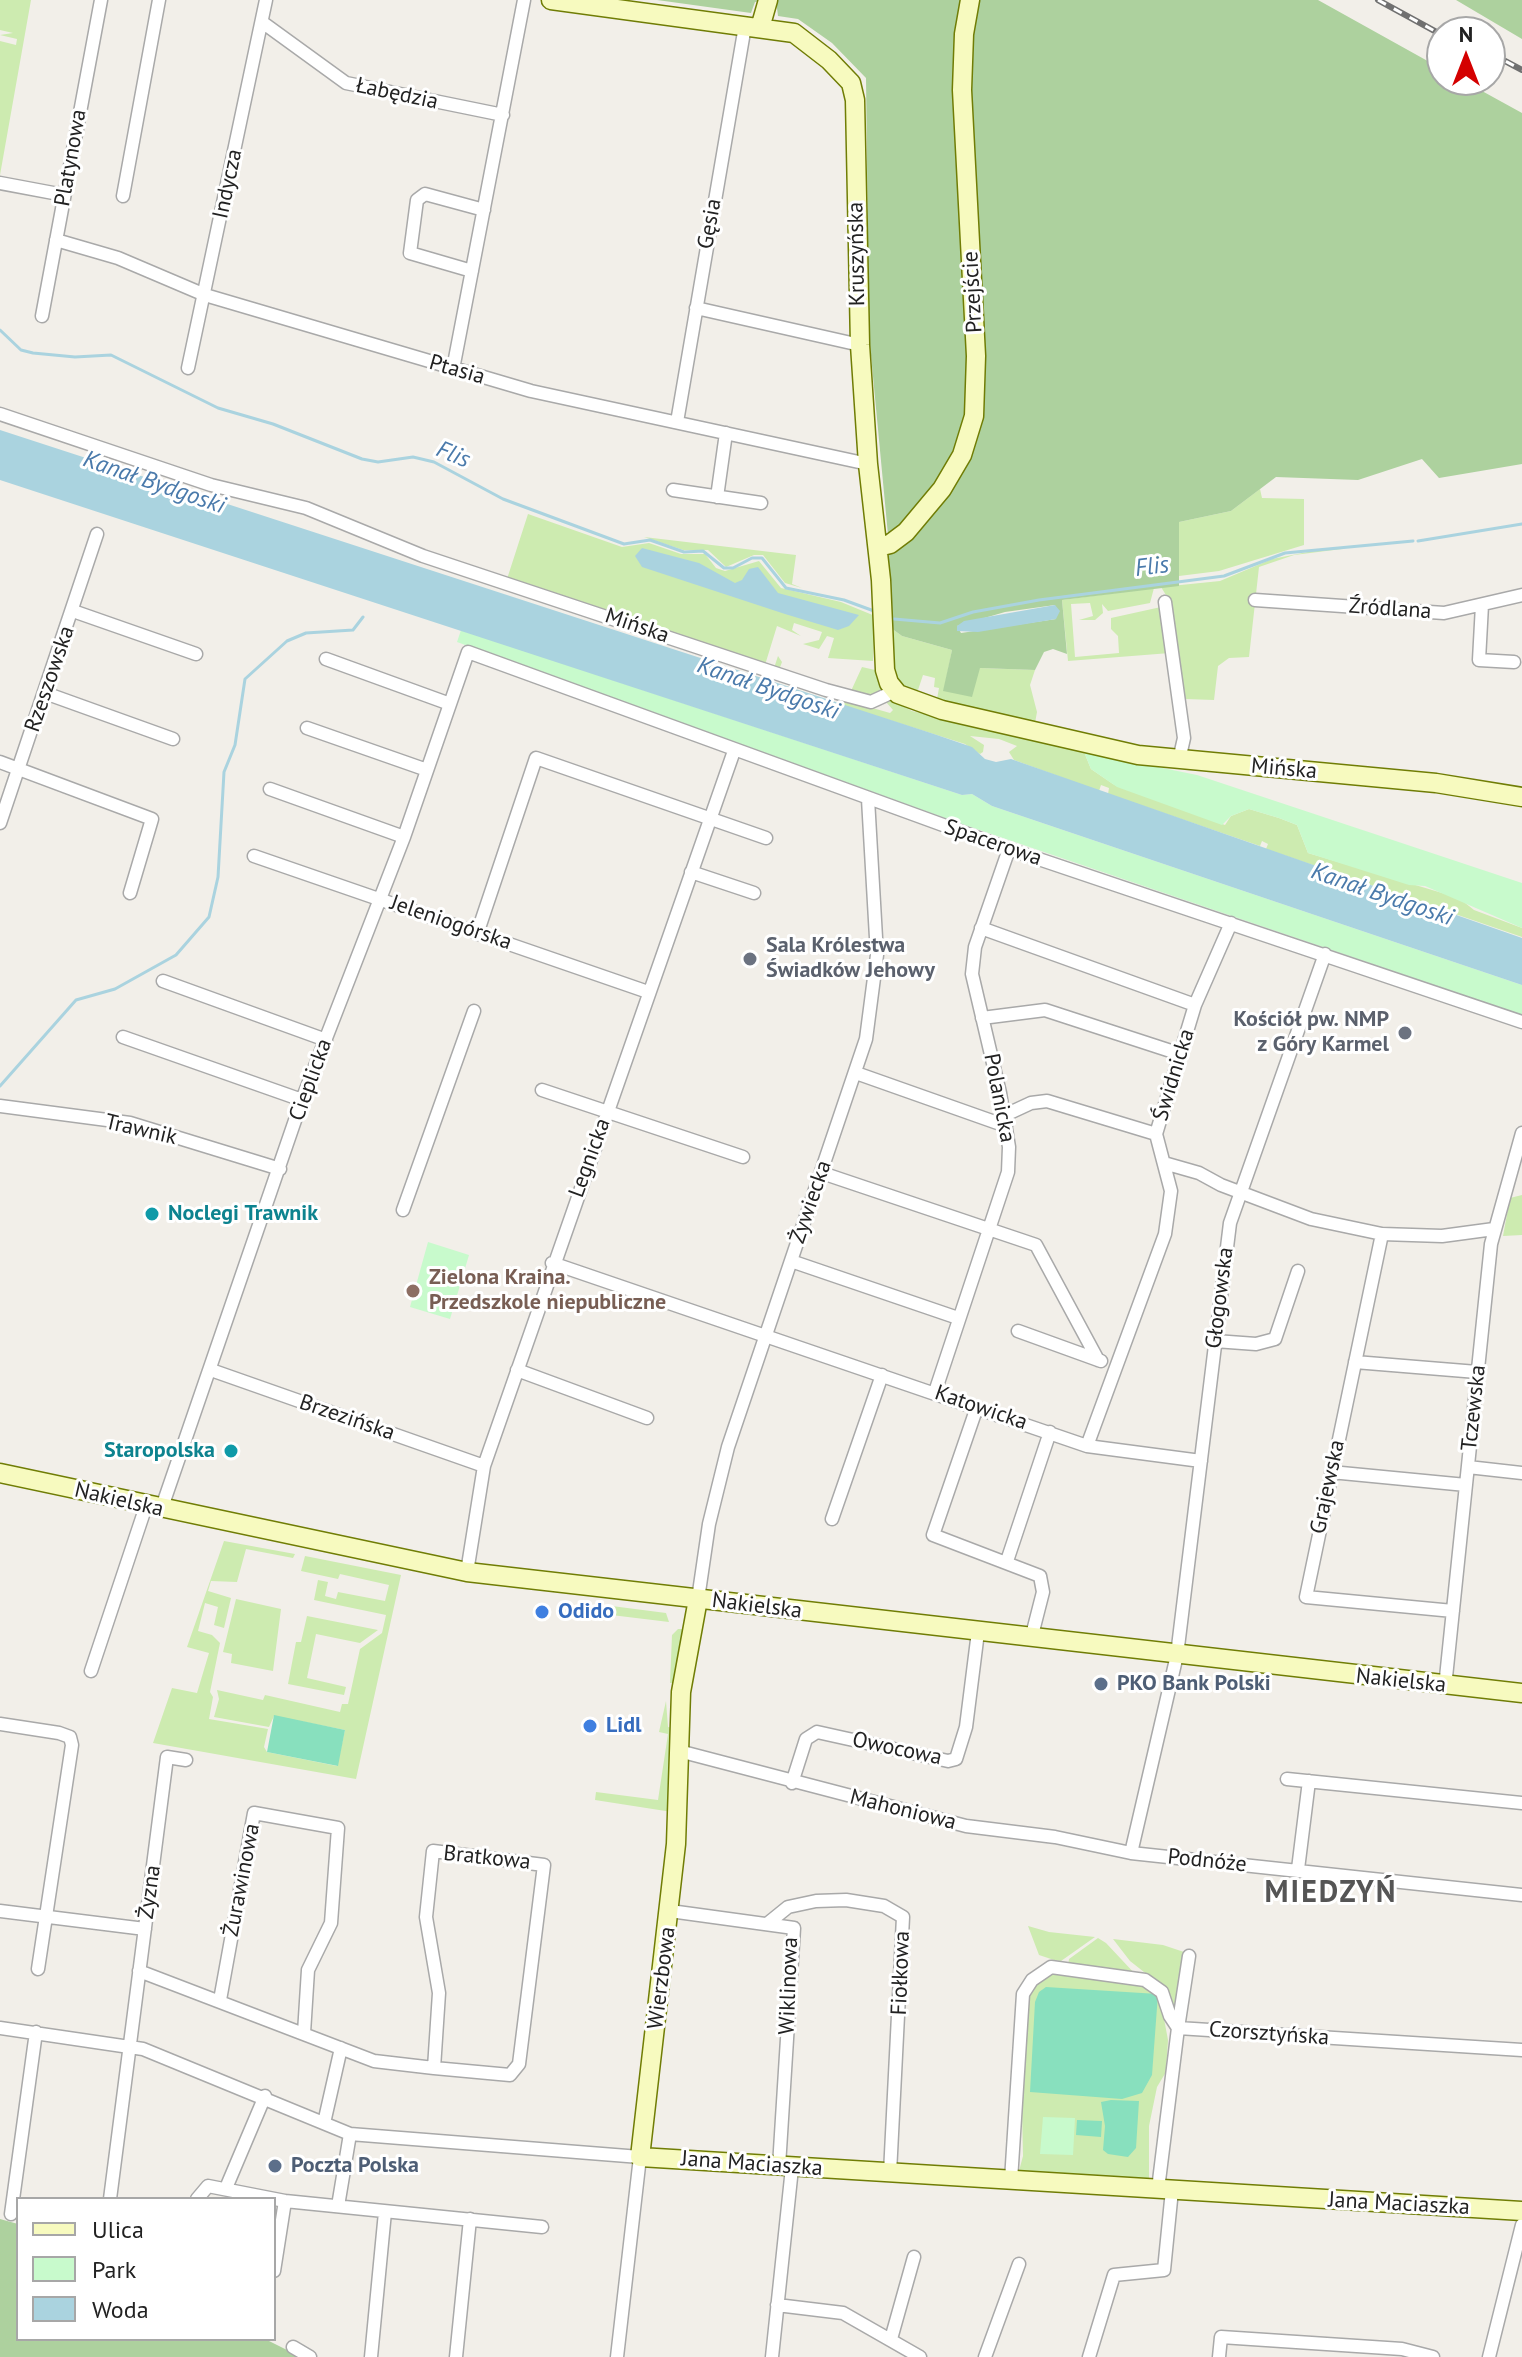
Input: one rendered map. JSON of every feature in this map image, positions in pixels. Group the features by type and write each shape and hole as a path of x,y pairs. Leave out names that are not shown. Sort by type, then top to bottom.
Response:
{"street":[{"name":"Platynowa","path":"42,316 101,0"},
{"path":"123,196 159,0"},
{"name":"Indycza","path":"188,368 266,0"},
{"path":"453,369 524,0"},
{"name":"Kruszyńska","path":"551,0 602,4 782,30 803,39 851,83 855,100 860,345 868,464 878,547 885,670 895,691"},
{"path":"752,27 768,0"},
{"name":"Przejście","path":"878,547 888,546 906,532 942,489 962,455 974,416 974,311 962,90 964,34 970,0"},
{"name":"Łabędzia","path":"262,22 346,83 503,115"},
{"name":"Gęsia","path":"677,422 696,308 752,27"},
{"path":"0,183 64,195"},
{"path":"472,271 410,253 408,245 417,200 425,194 484,210"},
{"name":"Ptasia","path":"56,240 118,258 205,295 531,391 868,464"},
{"path":"696,308 860,345"},
{"name":"Mińska","path":"0,414 211,485 316,511 423,556 826,690 871,702 895,691 907,699 942,710 1112,750 1179,760 1436,783 1522,797"},
{"path":"717,497 726,433"},
{"path":"673,490 761,503"},
{"name":"Rzeszowska","path":"0,823 97,534"},
{"name":"Źródlana","path":"1255,600 1444,613 1522,595"},
{"path":"1165,602 1184,738 1179,760"},
{"path":"1482,605 1479,660 1514,662"},
{"path":"73,611 196,654"},
{"name":"Cieplicka","path":"91,1671 153,1508 211,1370 302,1100 378,897 404,837 468,652"},
{"name":"Spacerowa","path":"468,652 1009,849 1522,1022"},
{"path":"326,659 450,704"},
{"path":"45,693 173,739"},
{"path":"307,728 427,770"},
{"name":"Legnicka","path":"467,1572 484,1466 552,1263 734,751"},
{"path":"477,934 536,758 642,798 710,817 766,838"},
{"path":"0,762 152,819 130,893"},
{"path":"270,789 404,837"},
{"name":"Żywiecka","path":"698,1599 718,1478 856,1073 872,1011 877,955 868,799"},
{"name":"Polanicka","path":"935,1392 1008,1172 1000,1093 972,974 981,928 1009,849"},
{"name":"Jeleniogórska","path":"254,856 648,992"},
{"path":"691,872 754,893"},
{"name":"Świdnicka","path":"1087,1446 1170,1217 1171,1191 1156,1134 1195,1005 1231,923"},
{"path":"981,928 1195,1005"},
{"name":"Głogowska","path":"1131,1853 1177,1655 1228,1234 1239,1193 1325,954"},
{"path":"163,981 326,1040"},
{"path":"982,1018 1040,1009 1180,1054"},
{"path":"403,1210 474,1011"},
{"path":"123,1037 302,1100"},
{"path":"856,1073 1004,1121 1023,1106 1047,1101 1156,1134"},
{"path":"542,1090 607,1113 622,1114 743,1157"},
{"path":"1000,1093 1023,1106"},
{"name":"Trawnik","path":"0,1106 130,1123 280,1169"},
{"name":"Tczewska","path":"1445,1687 1494,1229 1522,1133"},
{"path":"1164,1163 1199,1173 1239,1193 1311,1219 1382,1234 1442,1236 1494,1229"},
{"path":"822,1173 988,1232 1036,1245 1098,1360"},
{"name":"Grajewska","path":"1382,1234 1306,1597 1453,1611"},
{"path":"791,1261 958,1318"},
{"name":"Katowicka","path":"552,1263 1087,1446 1201,1461"},
{"path":"1215,1341 1256,1344 1275,1339 1298,1271"},
{"path":"1018,1331 1115,1367"},
{"path":"1355,1362 1477,1372"},
{"name":"Brzezińska","path":"211,1370 484,1466"},
{"path":"517,1370 647,1418"},
{"path":"832,1519 882,1375"},
{"path":"977,1407 933,1535 1036,1573 1043,1582 1031,1639"},
{"path":"1007,1561 1050,1432"},
{"path":"1468,1467 1522,1473"},
{"path":"1331,1472 1466,1485"},
{"name":"Nakielska","path":"0,1473 153,1508 467,1572 1445,1687 1522,1693"},
{"name":"Wierzbowa","path":"617,2357 670,1911 681,1692 698,1599"},
{"name":"Owocowa","path":"792,1783 806,1739 817,1732 948,1761 956,1759 966,1727 978,1632"},
{"path":"0,1724 59,1733 70,1737 72,1745 38,1969"},
{"name":"Mahoniowa","path":"679,1751 966,1826 1055,1837 1131,1853"},
{"name":"Żyzna","path":"110,2197 167,1757 186,1760"},
{"path":"1287,1779 1522,1803"},
{"path":"1298,1869 1309,1781"},
{"name":"Żurawinowa","path":"220,2000 254,1813 338,1828 331,1923 308,1970 304,2033"},
{"name":"Bratkowa","path":"433,1851 544,1865 519,2064 510,2075 434,2068 439,1993 426,1917 433,1851"},
{"name":"Podnóże","path":"1131,1853 1522,1895"},
{"name":"Fiołkowa","path":"767,1924 788,1907 846,1900 884,1906 903,1917 890,2173"},
{"path":"794,1928 798,1905"},
{"path":"0,1911 145,1929"},
{"name":"Wiklinowa","path":"670,1911 794,1928 785,2167 772,2357"},
{"path":"1178,2028 1189,1956"},
{"path":"1011,2180 1023,1994 1032,1980 1051,1967 1156,1984 1178,2028"},
{"path":"139,1971 374,2061 434,2068"},
{"name":"Jana Maciaszka","path":"0,2028 129,2045 265,2096 350,2134 785,2167 1522,2211"},
{"name":"Czorsztyńska","path":"1089,2357 1114,2275 1164,2270 1165,2190 1178,2028 1522,2050"},
{"path":"11,2214 36,2032"},
{"path":"324,2123 341,2048"},
{"path":"226,2188 265,2096"},
{"path":"338,2206 350,2134"},
{"path":"198,2196 208,2186 267,2197"},
{"path":"276,2199 542,2227"},
{"path":"276,2258 285,2201"},
{"path":"371,2357 385,2212"},
{"path":"456,2357 470,2219"},
{"path":"1489,2357 1522,2225"},
{"path":"891,2339 914,2257"},
{"path":"985,2357 1019,2264"},
{"path":"777,2305 843,2313 920,2357"},
{"path":"1219,2357 1221,2337 1402,2349 1433,2357"},
{"path":"293,2347 310,2357"}],"green space":[{"path":"0,0 31,0 0,175 0,41 16,45 17,39 0,35 13,33 0,30"},
{"path":"657,0 768,0 755,2 751,13"},
{"path":"776,0 1318,0 1426,60 1426,96 1491,96 1522,113 1522,464 1439,478 1422,459 1358,480 1276,477 1231,511 1179,522 1179,586 1062,600 1067,654 1053,649 1044,652 1035,670 980,668 972,697 943,691 952,650 902,636 891,628 887,557 895,548 888,535 869,334 866,78 832,43 798,19 778,16","holes":["1055,605 1056,619 961,633 957,626 1005,612"]},
{"path":"1456,0 1522,0 1522,39 1506,30 1506,16 1483,16"},
{"path":"1260,489 1262,498 1304,499 1304,545 1219,571 1179,576 1179,522 1231,511"},
{"path":"528,514 622,547 649,543 681,554 705,554 716,568 725,571 759,561 781,588 841,602 875,616 873,661 828,658 834,638 827,636 819,649 803,644 819,640 822,632 794,623 792,630 801,636 777,626 765,665 774,668 778,656 782,662 779,670 507,579"},
{"path":"644,537 796,555 792,584 802,588 785,583 763,555 754,555 726,567 708,550 683,550"},
{"path":"1323,549 1342,549 1294,555 1259,567 1249,657 1229,658 1218,666 1214,700 1185,699 1169,600 1161,587 1220,581 1272,559"},
{"path":"1154,588 1150,603 1108,611 1102,604 1103,613 1095,620 1079,620 1093,616 1090,603 1071,604 1075,657 1119,653 1118,636 1111,629 1111,618 1161,607 1170,653 1068,661 1062,600"},
{"path":"891,628 902,636 952,650 944,690 980,668 1035,670 1030,685 1037,712 1035,723 937,699 939,688 934,687 935,678 923,675 917,693 905,688 895,674"},
{"path":"461,630 962,795 972,794 992,806 1522,985 1522,1015 956,822 457,642"},
{"path":"862,667 875,670 884,692 874,698 851,691"},
{"path":"834,697 890,713 893,710 886,702 889,699 912,711 1084,752 1091,769 1113,784 1225,825 1231,816 1249,809 1279,818 1297,825 1308,853 1459,898 1474,910 1522,928 1522,937 1266,849 1268,844 1262,841 1260,846 1108,794 1109,788 1101,785 1099,791 1014,760 1009,752 1017,746 999,739 970,736 984,745 980,754 965,744 845,706"},
{"path":"1084,752 1197,775 1522,883 1522,928 1425,886 1409,885 1308,853 1297,825 1279,818 1249,809 1231,816 1222,825 1117,787 1091,769"},
{"path":"1522,1195 1522,1235 1503,1236 1510,1198"},
{"path":"428,1242 469,1255 450,1319 410,1307"},
{"path":"224,1541 295,1554 293,1558 246,1549 237,1582 211,1581 208,1591 231,1598 224,1628 214,1625 218,1607 205,1603 198,1631 212,1635 220,1643 210,1692 213,1697 209,1719 268,1729 264,1747 267,1752 337,1766 345,1730 274,1716 269,1727 214,1717 219,1699 217,1690 263,1700 265,1695 340,1712 342,1704 348,1704 360,1649 382,1633 386,1615 314,1600 318,1580 328,1582 325,1596 336,1599 338,1592 385,1601 389,1585 340,1574 338,1579 301,1571 305,1556 401,1575 356,1779 153,1743 172,1688 197,1693 209,1653 187,1647"},
{"path":"236,1599 281,1609 273,1671 231,1663 232,1654 223,1652"},
{"path":"604,1605 666,1613 669,1622 603,1614"},
{"path":"307,1616 378,1630 360,1643 316,1634 307,1678 346,1687 344,1695 288,1684 296,1642 301,1642"},
{"path":"678,1629 686,1629 674,1683 670,1683 672,1635"},
{"path":"666,1701 668,1727 674,1728 672,1812 595,1800 596,1792 658,1800 668,1734 659,1732"},
{"path":"274,1715 345,1730 338,1766 267,1752"},
{"path":"1028,1926 1049,1932 1095,1937 1061,1961 1054,1960 1039,1955"},
{"path":"1098,1938 1137,1976 1068,1966 1069,1959"},
{"path":"1113,1939 1163,1945 1187,1953 1176,2017 1163,1987 1130,1961"},
{"path":"1044,1972 1141,1982 1159,1992 1168,2040 1166,2072 1157,2087 1149,2126 1149,2180 1019,2171 1023,2156 1022,2110 1029,1997"},
{"path":"1046,1987 1158,1994 1152,2075 1142,2093 1122,2099 1030,2092 1035,2002 1039,1992"},
{"path":"1139,2101 1136,2148 1128,2157 1108,2154 1103,2150 1105,2126 1101,2102"},
{"path":"1043,2117 1075,2118 1073,2155 1040,2154"},
{"path":"1077,2120 1102,2121 1101,2137 1076,2135"},
{"path":"0,2219 16,2223 16,2341 269,2341 301,2357 0,2357"}],"water":[{"name":"Kanał Bydgoski","path":"0,430 934,734 972,747 985,759 996,762 1011,759 1522,938 1522,985 992,806 972,794 962,795 0,480"},
{"path":"642,548 699,563 735,583 742,580 749,569 758,567 778,593 859,615 849,626 838,630 785,614 642,567 635,556"},
{"path":"1055,605 1060,611 1056,619 978,632 957,631 957,626 964,621"}],"waterway":[{"name":"Flis","path":"0,330 21,350 33,353 75,357 111,355 218,408 273,424 362,459 378,462 413,457 434,462 503,499 624,544 650,540 684,552 703,551 724,568 733,568 752,558 762,558 786,588 844,600 874,611"},
{"name":"Flis","path":"1418,541 1522,524"},
{"name":"Flis","path":"894,619 940,623 973,612 1039,600 1224,576 1285,553 1413,541"},
{"path":"0,1086 76,1000 115,989 176,955 209,917 218,877 224,772 235,745 245,679 287,641 306,633 353,630 363,617"}],"railway":[{"path":"1378,0 1426,26"},
{"path":"1506,62 1522,70"}],"place":[{"name":"Sala Królestwa Świadków Jehowy","path":"750,959"},
{"name":"Kościół pw. NMP z Góry Karmel","path":"1405,1033"},
{"name":"Noclegi Trawnik","path":"152,1214"},
{"name":"Zielona Kraina. Przedszkole niepubliczne","path":"413,1291"},
{"name":"Staropolska","path":"231,1451"},
{"name":"Odido","path":"542,1612"},
{"name":"PKO Bank Polski","path":"1101,1684"},
{"name":"Lidl","path":"590,1726"},
{"name":"Poczta Polska","path":"275,2166"}],"district":[{"name":"MIEDZYŃ","path":"1331,1893"}]}
